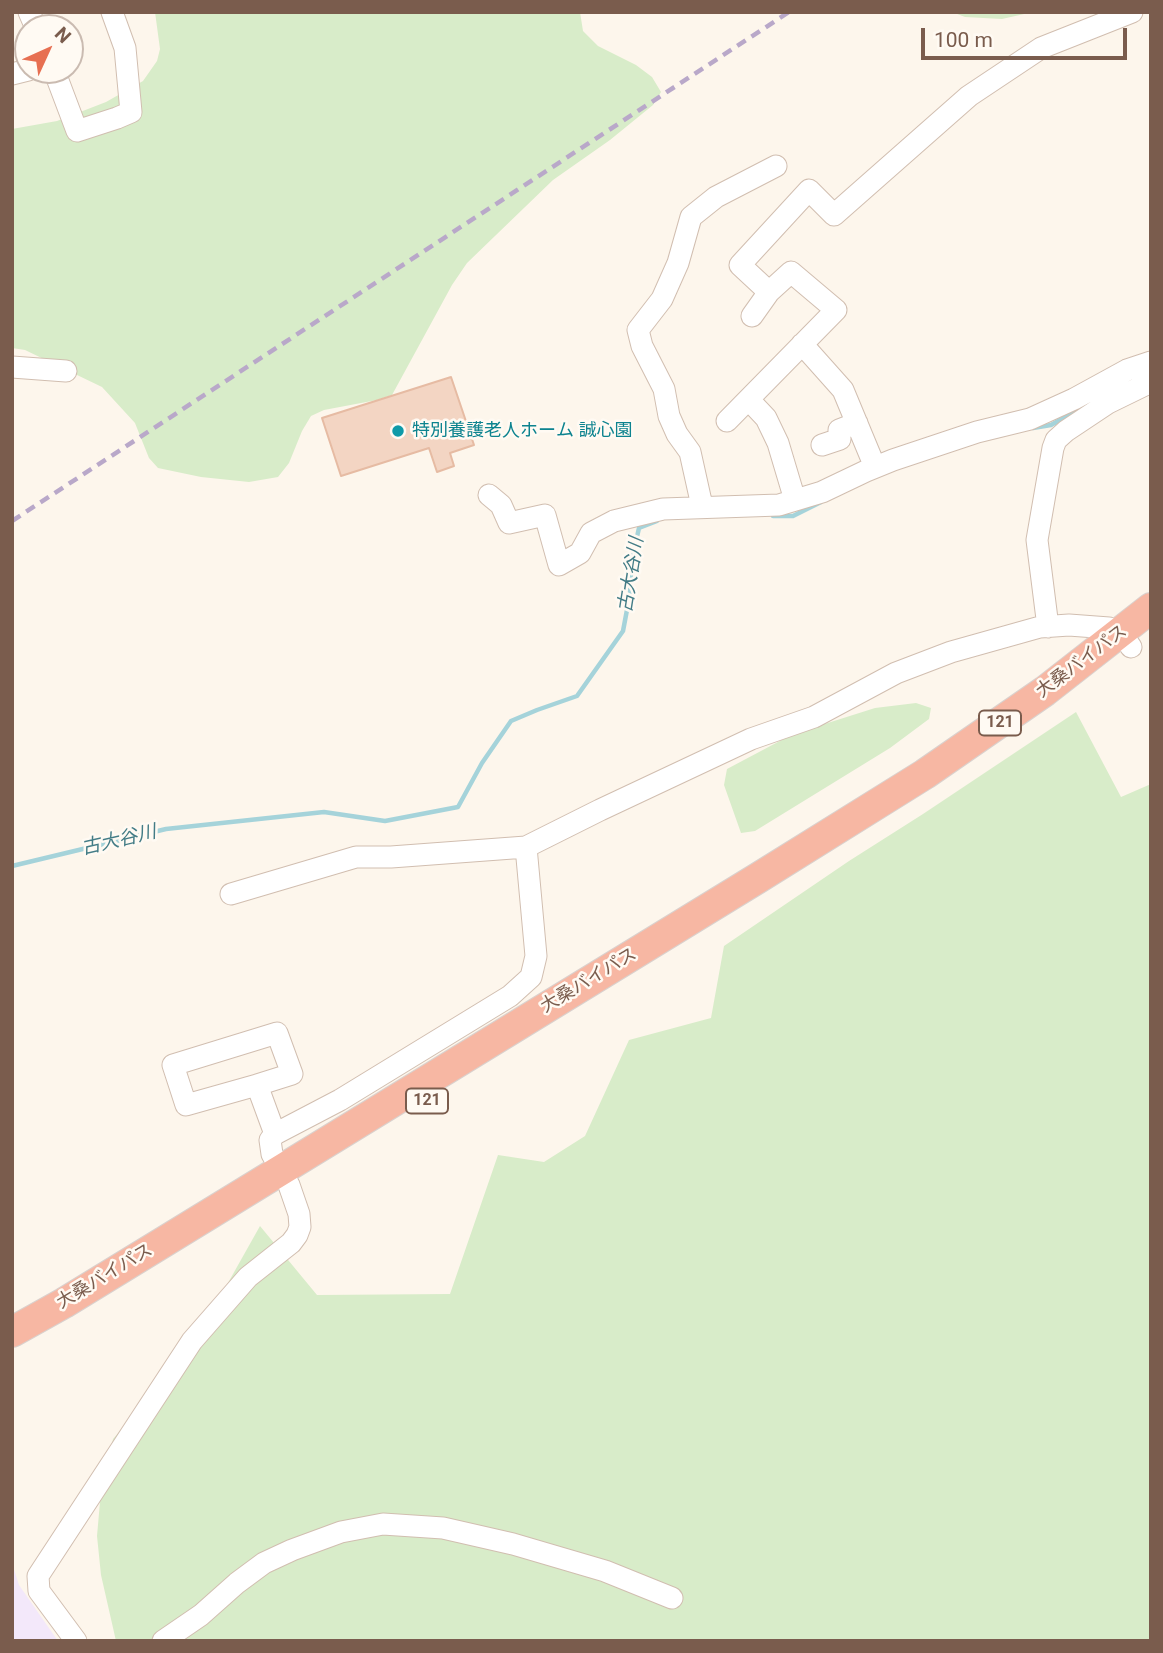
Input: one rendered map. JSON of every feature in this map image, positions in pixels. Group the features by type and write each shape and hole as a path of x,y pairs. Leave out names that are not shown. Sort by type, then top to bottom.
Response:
{"highway":[{"name":"大桑バイパス","path":"12,1332 285,1177 841,837 925,774 1045,691 1134,637 1151,608"},
{"name":"大桑バイパス","path":"12,1352 73,1318 285,1177"}],"street":[{"path":"59,84 77,131 131,111 125,48 113,12"},
{"path":"769,292 740,265 809,190 834,215 969,96 1041,48 1132,12"},
{"path":"702,506 690,452 677,434 669,416 664,389 642,346 638,330 662,299 678,263 691,217 716,197 776,166"},
{"path":"727,421 836,310 791,272 769,292 752,316"},
{"path":"802,344 843,390 876,467"},
{"path":"489,495 501,505 509,523 545,515 559,565 580,553 591,533 614,521 663,509 779,505 822,492 876,467 977,432 1030,419 1127,370 1151,362"},
{"path":"12,368 66,371"},
{"path":"1048,627 1037,540 1056,440 1108,403 1151,382"},
{"path":"749,400 765,418 778,443 795,500"},
{"path":"822,444 840,439 839,430 857,423"},
{"path":"231,894 356,857 526,847 751,739 814,718 896,673 951,652 1040,627 1069,625 1109,628 1134,637"},
{"path":"76,1641 38,1591 38,1576 192,1341 247,1277 291,1243 297,1235 300,1227 299,1214 285,1177 272,1154 270,1140 275,1134 340,1100 510,996 531,977 536,956 526,847"},
{"path":"277,1033 292,1074 257,1085 186,1105 173,1065 277,1033"},
{"path":"257,1085 275,1134"},
{"path":"163,1641 201,1615 264,1563 341,1532 383,1524 443,1528 513,1544 605,1571 672,1598"}],"shaded area":[{"path":"12,1563 19,1585 58,1641 12,1641"}],"green space":[{"path":"155,12 580,12 583,31 598,46 636,65 652,77 661,92 653,105 610,140 553,180 467,263 452,285 392,395 324,410 311,416 289,463 278,477 249,482 201,477 158,468 149,458 135,423 102,387 25,350 12,348 12,129 57,121 106,102 143,81 157,61 160,49"},
{"path":"952,12 1033,12 1002,19 965,17"},
{"path":"916,703 931,708 929,719 890,748 755,831 741,833 724,785 727,769 793,734 875,708"},
{"path":"1076,712 1121,797 1151,784 1151,1641 116,1641 101,1575 97,1536 100,1502 113,1439 133,1416 170,1386 260,1226 317,1295 450,1294 498,1155 544,1162 585,1136 629,1040 711,1018 724,946"}],"building":[{"name":"特別養護老人ホーム 誠心園","path":"451,377 474,445 450,453 454,466 437,472 429,448 341,476 322,418"}],"waterway":[{"name":"古大谷川","path":"1033,428 1051,425 1092,402"},
{"name":"古大谷川","path":"773,516 793,516 821,502"},
{"name":"古大谷川","path":"12,866 166,829 324,812 385,821 458,807 482,763 511,721 577,696 623,631 630,594 631,563 639,528 657,521"}],"railway":[{"path":"12,521 789,12"}],"place":[{"name":"特別養護老人ホーム 誠心園","path":"398,431"}]}
